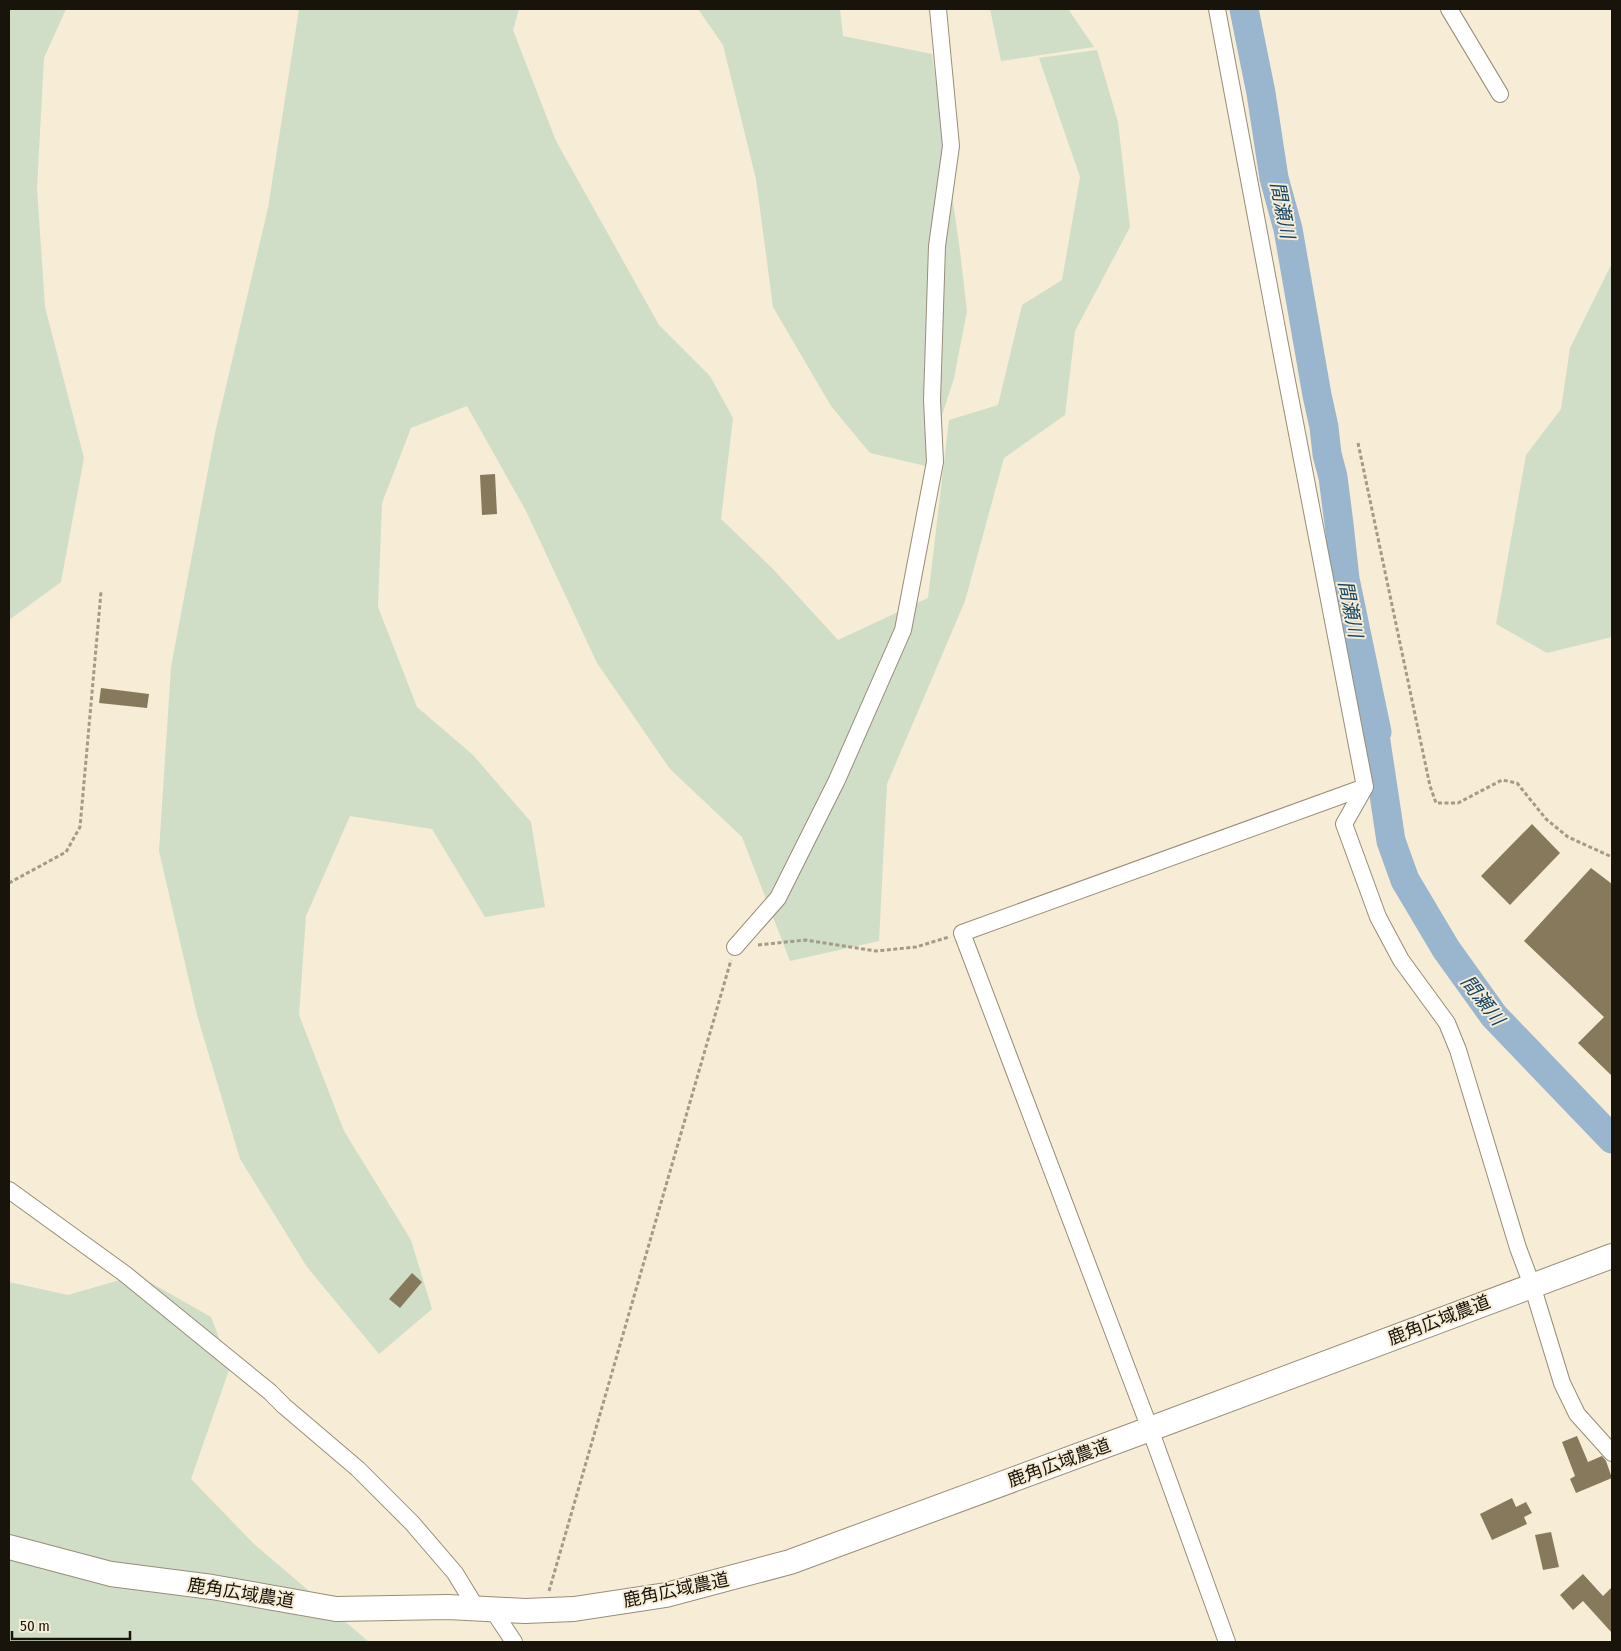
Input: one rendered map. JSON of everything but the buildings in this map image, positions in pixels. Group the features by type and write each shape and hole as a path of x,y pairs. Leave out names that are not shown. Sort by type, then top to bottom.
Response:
{"street":[{"path":"735,947 778,898 837,780 903,630 935,462 932,400 937,246 951,146 938,9"},
{"path":"1217,9 1364,787 1344,824 1378,917 1401,960 1447,1023 1458,1050 1518,1248 1532,1285 1562,1383 1577,1414 1612,1453"},
{"path":"1449,9 1500,94"},
{"path":"1227,1642 1150,1430 962,933 1364,787"},
{"path":"9,1190 125,1274 270,1392 358,1469 412,1523 514,1642"},
{"name":"鹿角広域農道","path":"9,1547 111,1574 212,1587 336,1609 448,1607 574,1609 666,1595 790,1562 1150,1430 1612,1256"}],"path":[{"path":"1358,443 1430,786 1436,803 1458,803 1502,780 1517,783 1546,819 1568,837 1612,858"},
{"path":"9,883 66,852 80,827 101,592"},
{"path":"543,1610 735,947 805,940 876,951 916,947 962,933"}],"green space":[{"path":"9,9 66,9 44,58 37,188 45,307 84,458 61,582 9,620"},
{"path":"299,9 519,9 513,30 556,141 659,325 710,376 733,418 721,519 773,569 838,640 928,598 949,420 998,405 1022,305 1062,280 1080,177 1039,58 1097,50 1118,122 1130,227 1075,331 1065,415 1004,458 965,601 887,784 879,941 790,961 742,837 670,769 597,663 526,511 467,406 411,428 382,503 378,607 417,707 473,755 531,822 545,907 485,917 432,829 350,816 306,916 299,1015 344,1131 411,1240 432,1309 379,1354 307,1267 240,1159 197,1015 159,851 171,667 215,433 268,208"},
{"path":"698,9 840,9 843,36 932,54 967,311 954,378 926,466 870,453 831,406 773,307 756,179 723,45"},
{"path":"990,9 1068,9 1094,47 1001,61"},
{"path":"1612,263 1612,637 1547,653 1496,624 1526,455 1561,409 1570,348"},
{"path":"137,1275 211,1317 230,1367 191,1479 254,1544 369,1642 9,1642 9,1282 68,1295"}],"waterway":[{"name":"間瀬川","path":"1244,9 1261,93 1274,178 1288,229 1324,427 1327,454 1333,477 1345,579 1377,732 1375,735 1391,841 1405,880 1446,949 1494,1016 1612,1139"}]}
